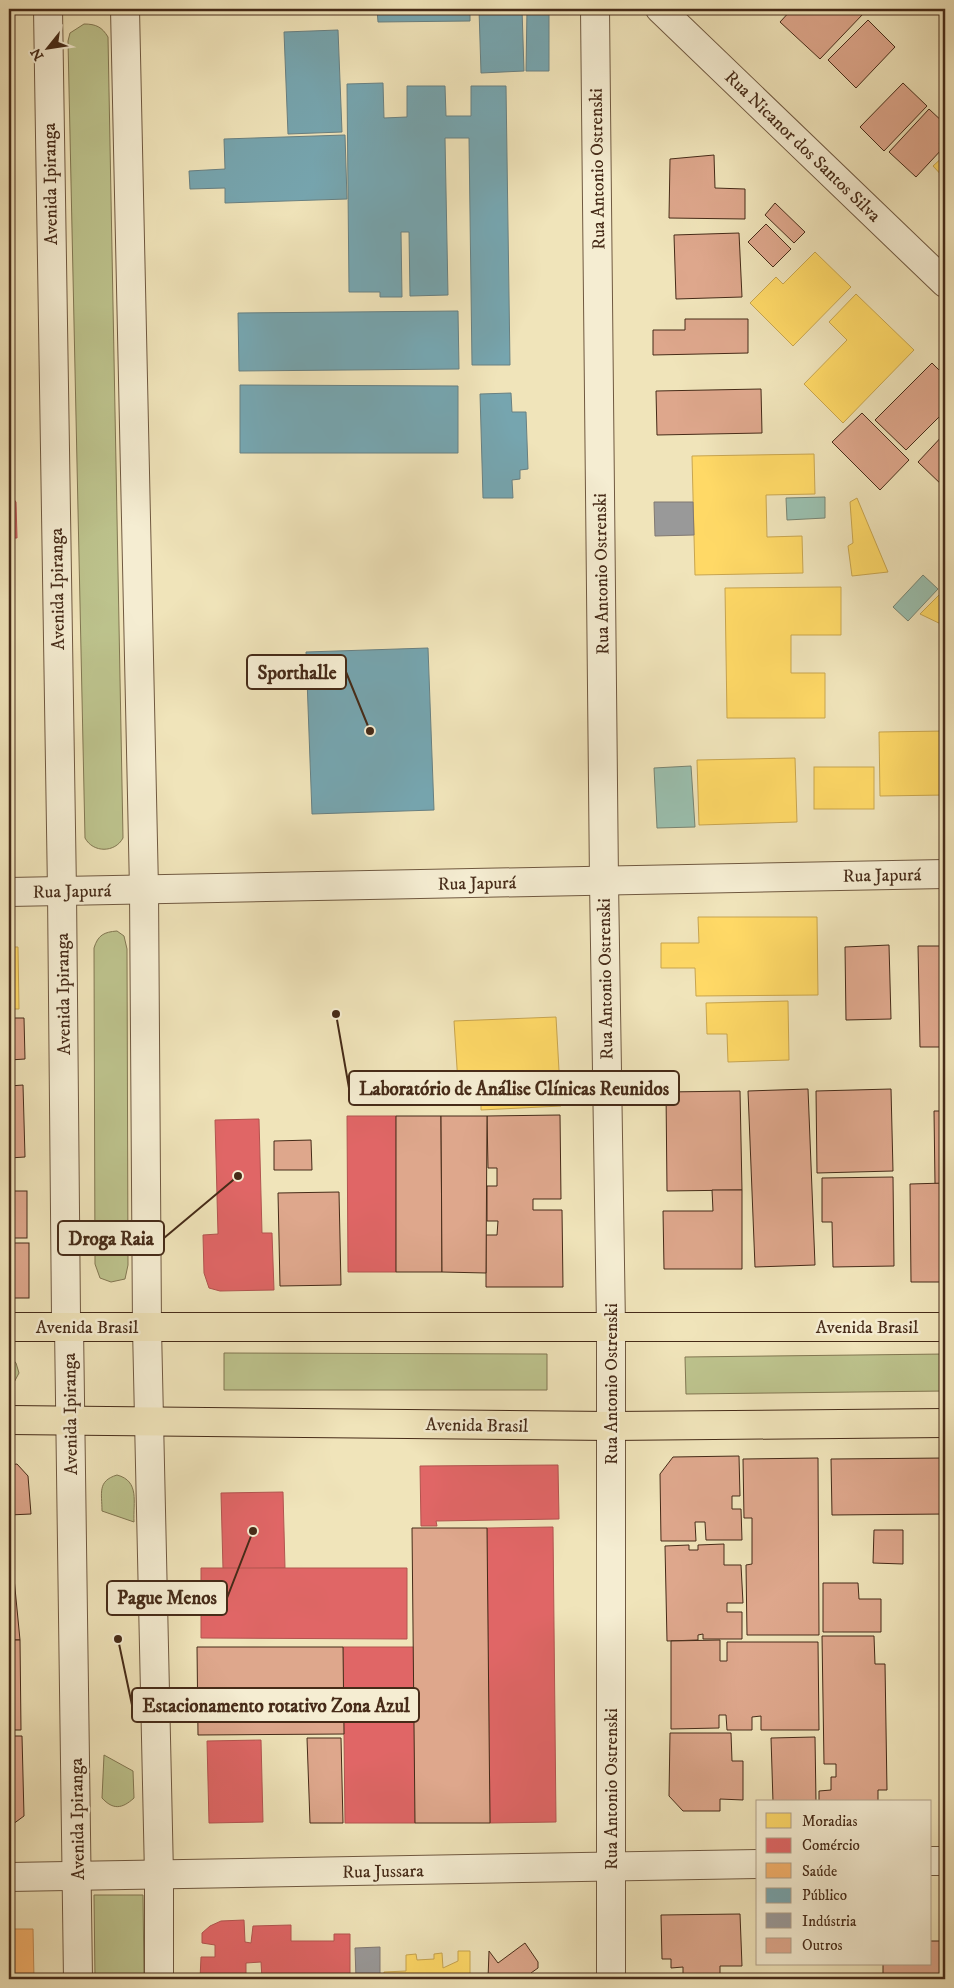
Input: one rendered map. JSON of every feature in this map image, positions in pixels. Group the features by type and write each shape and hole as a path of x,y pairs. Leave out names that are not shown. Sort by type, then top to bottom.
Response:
{"main road":[{"name":"Avenida Brasil","path":"9,1327 945,1328"},
{"name":"Avenida Brasil","path":"9,1420 611,1426 945,1423"}],"street":[{"name":"Avenida Ipiranga","path":"48,9 62,891 66,1318 69,1328 78,1979"},
{"path":"125,9 144,889 147,1328 159,1874 159,1979"},
{"name":"Rua Antonio Ostrenski","path":"595,9 604,881 611,1327 611,1979"},
{"name":"Rua Nicanor dos Santos Silva","path":"660,9 945,283"},
{"name":"Rua Japurá","path":"9,892 945,874"},
{"path":"932,1861 945,1861"},
{"name":"Rua Jussara","path":"9,1877 756,1864"}],"green space":[{"path":"84,24 98,27 108,37 123,838 110,849 98,849 85,838 68,41 70,33"},
{"path":"117,931 124,936 127,949 128,1265 125,1279 111,1282 100,1278 95,1264 94,948 97,940 102,935"},
{"path":"224,1353 547,1354 547,1390 224,1390"},
{"path":"945,1354 945,1391 686,1394 685,1357"},
{"path":"9,1355 16,1363 19,1373 9,1389"},
{"path":"117,1475 129,1482 132,1487 134,1493 134,1522 102,1511 101,1493 103,1484"},
{"path":"104,1755 133,1771 134,1798 122,1806 110,1805 102,1798"},
{"path":"94,1895 143,1895 144,1979 95,1979"}],"shaded area":[{"path":"825,497 825,518 787,520 786,498"},
{"path":"923,575 938,589 908,621 893,607"},
{"path":"691,766 695,827 657,828 654,768"}],"building: Moradias":[{"path":"945,155 945,179 933,166"},
{"path":"815,252 851,287 793,346 750,303 776,277 783,284"},
{"path":"856,294 914,350 843,423 804,384 847,340 829,322"},
{"path":"814,454 815,494 766,495 767,537 802,536 803,573 695,575 692,456"},
{"path":"857,498 888,572 852,576 848,546 853,543 850,502"},
{"path":"841,587 841,635 791,635 791,673 825,673 825,718 727,718 725,588"},
{"path":"945,589 945,626 920,614"},
{"path":"945,731 945,795 880,796 879,732"},
{"path":"795,758 797,822 699,825 697,760"},
{"path":"814,767 874,767 874,809 814,809"},
{"path":"9,769 13,769 14,827 9,827"},
{"path":"698,917 817,917 818,995 696,996 695,968 661,968 661,943 699,943"},
{"path":"9,947 18,947 19,1009 9,1009"},
{"path":"788,1001 789,1060 728,1062 727,1034 707,1034 706,1003"},
{"path":"556,1017 561,1106 481,1110 481,1097 459,1099 454,1021"},
{"path":"458,1951 470,1951 470,1979 384,1979 384,1972 406,1971 406,1955 416,1954 417,1960 434,1959 434,1954 442,1953 443,1968 458,1961"}],"building: Comércio":[{"path":"9,493 16,502 17,538 9,538"},
{"path":"347,1116 396,1116 396,1272 348,1272"},
{"path":"259,1119 262,1233 272,1233 274,1290 220,1291 209,1288 204,1273 203,1235 218,1234 215,1120"},
{"path":"558,1465 559,1519 436,1521 437,1526 421,1526 420,1466"},
{"path":"283,1492 285,1568 223,1569 221,1493"},
{"path":"553,1527 556,1822 490,1823 487,1528"},
{"path":"201,1568 407,1568 407,1639 201,1638"},
{"path":"343,1647 414,1647 415,1823 345,1823"},
{"path":"261,1740 263,1822 209,1823 207,1741"},
{"path":"244,1920 245,1942 251,1943 253,1926 291,1925 291,1941 334,1941 334,1934 350,1934 350,1979 262,1979 261,1962 246,1963 246,1979 200,1979 201,1957 215,1957 215,1945 202,1943 202,1933 210,1926 221,1921"}],"building: Saúde":[{"path":"9,1929 33,1929 34,1979 9,1979"}],"building: Público":[{"path":"377,9 470,9 470,21 378,22"},
{"path":"479,9 522,9 524,71 481,73"},
{"path":"527,9 549,9 549,71 526,71"},
{"path":"338,30 342,132 288,134 284,32"},
{"path":"383,83 384,118 407,117 407,86 445,86 446,116 471,116 471,86 506,86 510,365 472,365 469,138 445,138 448,295 410,296 409,232 401,232 402,297 380,297 380,292 349,292 347,84"},
{"path":"345,135 347,199 225,203 225,188 190,189 189,171 225,169 224,139"},
{"path":"458,311 459,369 239,371 238,313"},
{"path":"240,385 458,386 458,453 240,453"},
{"path":"511,393 512,412 526,412 528,469 520,470 520,479 512,480 513,498 483,498 480,394"},
{"path":"428,648 434,810 312,814 306,652"}],"building: Indústria":[{"path":"654,502 693,502 694,535 655,536"},
{"path":"380,1947 380,1979 356,1979 355,1948"}],"building: Outros":[{"path":"792,9 798,9 801,12 805,9 858,9 863,14 820,59 780,22"},
{"path":"868,20 895,47 856,88 828,60"},
{"path":"903,83 927,106 884,151 860,127"},
{"path":"929,109 945,124 945,137 939,144 943,148 916,177 889,152"},
{"path":"714,155 715,188 745,189 745,219 669,218 670,159"},
{"path":"775,203 805,232 794,243 765,215"},
{"path":"766,224 791,249 773,267 748,242"},
{"path":"739,233 742,297 676,299 674,235"},
{"path":"685,319 748,319 748,353 653,355 653,330 685,330"},
{"path":"932,363 945,376 945,411 906,450 875,420"},
{"path":"761,389 762,433 657,435 656,391"},
{"path":"10,400 10,465 9,465"},
{"path":"862,413 909,460 880,490 832,442"},
{"path":"945,433 945,488 918,462"},
{"path":"889,945 891,1019 846,1020 845,947"},
{"path":"918,946 945,946 945,1047 920,1047"},
{"path":"9,1018 24,1018 25,1059 9,1060"},
{"path":"23,1085 25,1157 9,1158 9,1086"},
{"path":"808,1089 815,1265 755,1267 748,1091"},
{"path":"891,1089 893,1171 817,1173 816,1091"},
{"path":"740,1091 742,1190 667,1191 666,1092"},
{"path":"934,1111 945,1111 945,1183 935,1184"},
{"path":"560,1115 561,1199 533,1199 533,1210 562,1210 563,1287 486,1287 486,1235 497,1235 498,1221 487,1221 487,1186 497,1186 497,1168 488,1168 487,1116"},
{"path":"396,1116 441,1116 442,1272 396,1272"},
{"path":"441,1116 487,1116 486,1273 442,1272"},
{"path":"311,1140 312,1170 274,1170 274,1141"},
{"path":"893,1177 894,1266 833,1267 832,1222 822,1222 822,1178"},
{"path":"945,1183 945,1282 911,1282 910,1184"},
{"path":"712,1190 742,1190 742,1269 664,1269 663,1211 713,1211"},
{"path":"9,1191 27,1191 27,1238 9,1238"},
{"path":"339,1192 341,1285 280,1286 278,1193"},
{"path":"9,1243 29,1243 29,1298 9,1298"},
{"path":"739,1456 740,1496 732,1496 732,1509 741,1509 742,1540 706,1540 705,1522 695,1522 696,1541 661,1541 660,1474 673,1457"},
{"path":"818,1458 819,1635 747,1635 746,1565 752,1564 752,1518 744,1518 743,1459"},
{"path":"945,1458 945,1514 832,1515 831,1459"},
{"path":"17,1464 28,1476 31,1514 9,1515 9,1465"},
{"path":"412,1528 487,1528 490,1823 415,1823"},
{"path":"874,1530 903,1530 903,1564 873,1563"},
{"path":"12,1535 14,1578 9,1579 9,1536"},
{"path":"724,1544 724,1565 741,1565 743,1603 727,1603 727,1612 742,1612 742,1639 703,1639 703,1634 698,1635 698,1640 667,1641 665,1546 689,1545 689,1550 698,1550 698,1545"},
{"path":"14,1578 20,1640 9,1640 9,1579"},
{"path":"823,1583 858,1583 859,1599 881,1599 881,1632 823,1632"},
{"path":"822,1636 874,1636 875,1664 885,1664 887,1790 878,1790 878,1800 819,1800 819,1791 831,1790 831,1777 836,1777 836,1764 824,1764"},
{"path":"9,1640 20,1640 21,1730 9,1730"},
{"path":"720,1640 720,1661 727,1661 727,1642 818,1642 819,1730 761,1730 761,1716 752,1717 752,1730 727,1730 726,1715 719,1715 719,1728 671,1729 671,1641"},
{"path":"197,1647 343,1647 344,1734 198,1735"},
{"path":"670,1733 731,1733 732,1761 743,1761 743,1800 720,1799 720,1811 683,1811 669,1796"},
{"path":"9,1736 22,1736 24,1816 9,1827"},
{"path":"815,1737 816,1800 773,1800 771,1738"},
{"path":"307,1738 341,1738 343,1823 310,1823"},
{"path":"740,1914 742,1966 720,1966 720,1976 683,1977 683,1967 671,1968 671,1959 662,1959 661,1915"},
{"path":"932,1941 945,1941 945,1979 883,1979 883,1966 932,1966"},
{"path":"525,1943 538,1962 538,1968 531,1973 532,1979 488,1979 489,1951 498,1963"}],"place":[{"name":"Sporthalle","path":"370,731"},
{"name":"Laboratório de Análise Clínicas Reunidos","path":"336,1014"},
{"name":"Droga Raia","path":"238,1176"},
{"name":"Pague Menos","path":"253,1531"},
{"name":"Estacionamento rotativo Zona Azul","path":"118,1639"}]}
